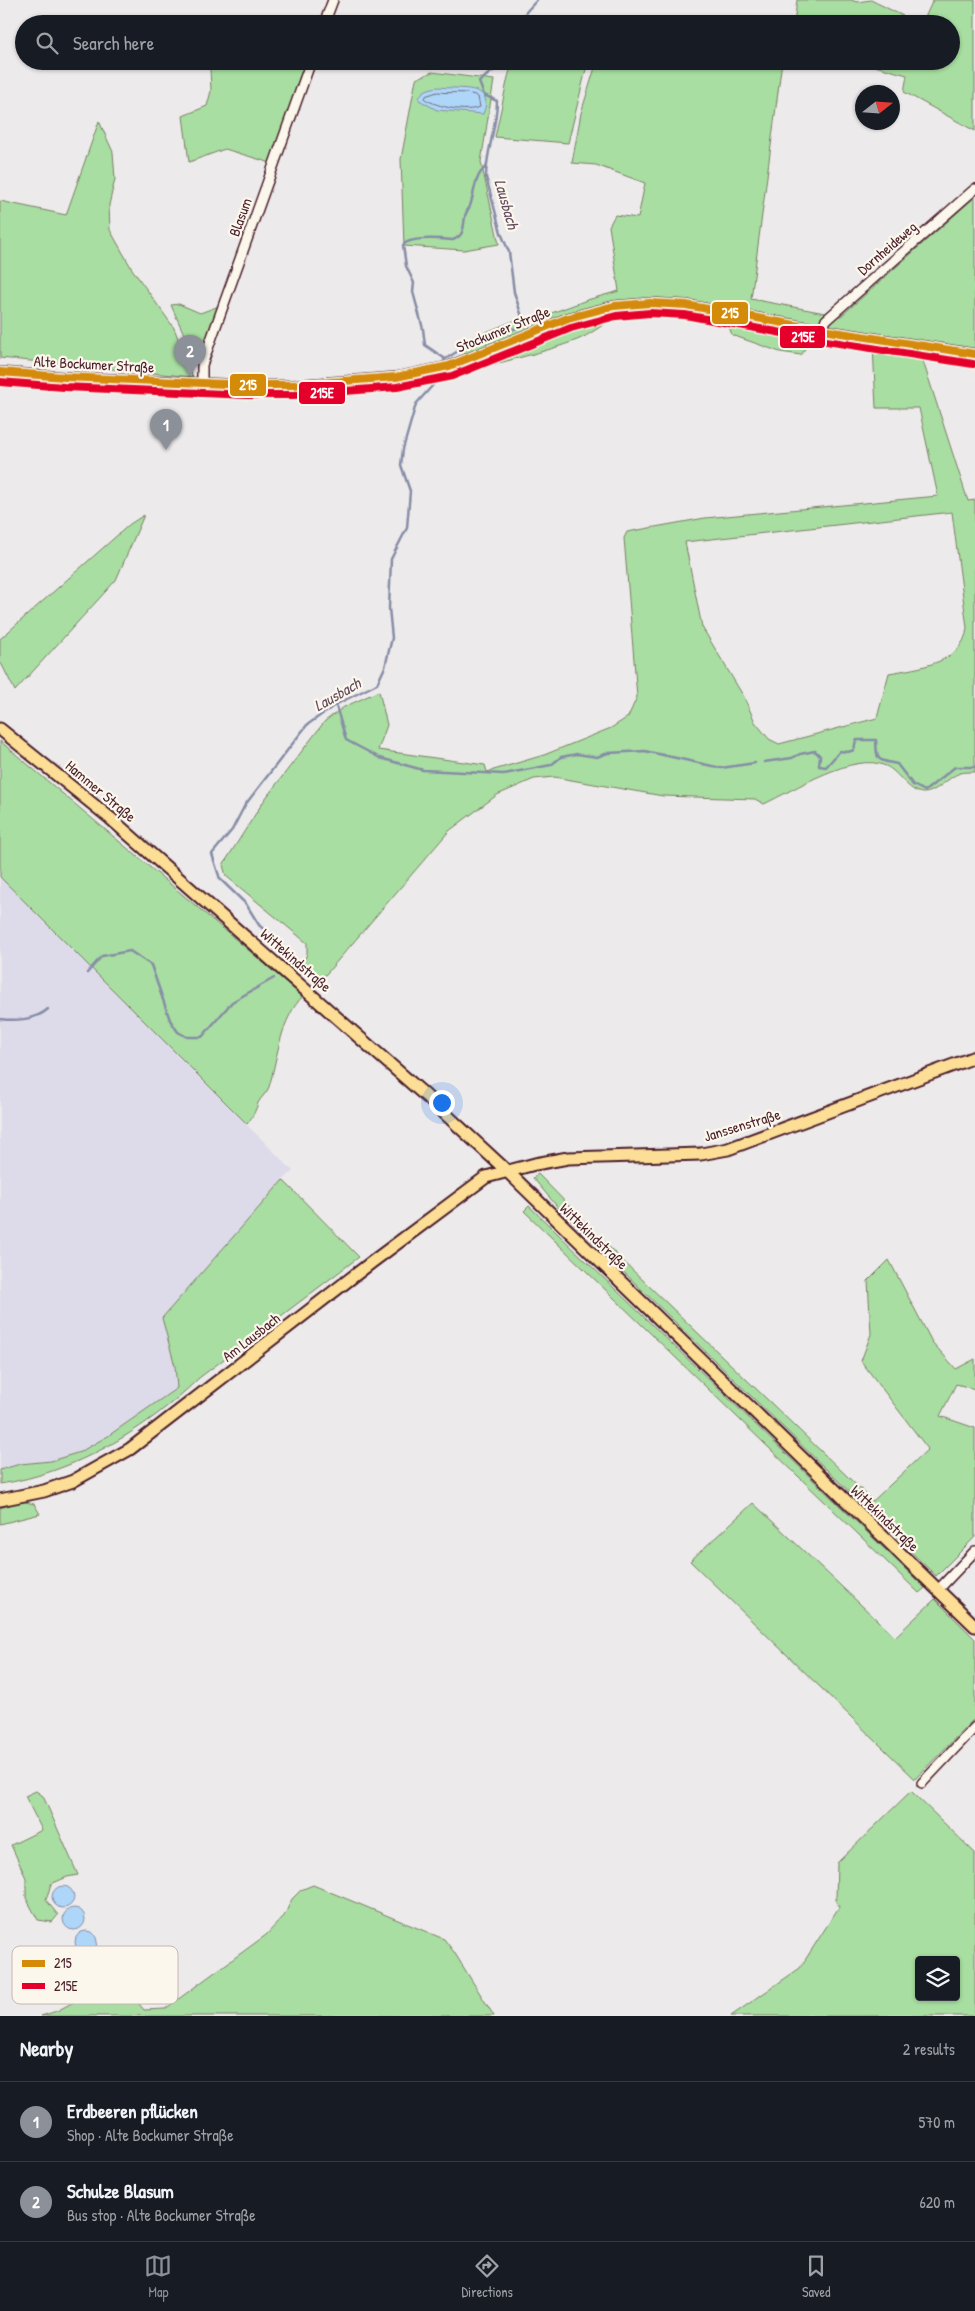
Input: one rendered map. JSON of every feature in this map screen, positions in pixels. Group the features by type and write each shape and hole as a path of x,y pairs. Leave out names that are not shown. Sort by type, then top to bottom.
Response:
{"main road":[{"name":"Hammer Straße","path":"0,728 110,818 181,880"},
{"name":"Wittekindstraße","path":"181,880 426,1096 507,1171 975,1626"},
{"name":"Janssenstraße","path":"507,1171 568,1158 701,1154 728,1149 975,1057"},
{"name":"Am Lausbach","path":"0,1500 44,1492 73,1481 92,1472 130,1448 473,1186 486,1177 507,1171"}],"street":[{"path":"327,15 333,0"},
{"name":"Blasum","path":"202,384 202,365 308,70"},
{"name":"Dornheideweg","path":"822,330 826,320 975,189"},
{"name":"Stockumer Straße","path":"426,372 449,366 568,318 630,304 667,303 686,305 822,330 975,354"},
{"name":"Alte Bockumer Straße","path":"0,372 202,384 293,385 396,377 426,372"},
{"path":"938,1590 975,1551"},
{"path":"922,1782 975,1727"}],"shaded area":[{"path":"0,877 293,1171 162,1318 175,1366 177,1388 108,1436 80,1452 51,1461 20,1464 0,1470"}],"green space":[{"path":"797,0 851,0 857,2 871,0 901,15 795,15"},
{"path":"933,0 975,0 975,131 904,92 907,75 889,70 960,70 960,15 926,15"},
{"path":"210,70 305,70 271,163 225,149 189,162 183,116 207,106 211,91"},
{"path":"510,70 586,70 568,143 495,137"},
{"path":"594,70 781,70 751,299 841,316 975,197 975,361 921,355 968,501 975,500 975,772 960,773 932,791 923,793 908,786 886,766 873,763 858,764 824,774 764,804 755,799 663,796 554,777 534,779 497,795 449,831 321,980 301,967 307,954 307,943 226,876 223,865 265,799 325,721 344,707 379,691 387,725 378,750 485,765 487,772 544,755 611,728 628,717 637,697 624,538 627,532 705,518 938,496 919,408 876,408 873,346 813,336 801,355 780,352 732,335 728,324 685,312 657,309 628,313 613,319 586,336 564,345 473,370 459,343 516,320 527,322 587,300 619,291 609,226 615,215 638,218 645,183 596,165 572,163 581,113","holes":["952,512 967,628 964,640 957,650 937,662 889,673 877,718 779,744 769,739 755,722 744,697 702,627 685,542"]},
{"path":"432,72 494,80 481,162 499,244 464,250 404,246 401,159 416,79"},
{"path":"99,121 113,152 115,179 109,205 110,230 132,269 174,328 193,377 0,358 0,201 66,215"},
{"path":"179,304 200,313 222,305 200,370 171,305"},
{"path":"144,515 116,580 15,691 0,661 0,639 130,524"},
{"path":"0,741 303,996 289,1016 268,1089 259,1101 254,1114 247,1124 0,877"},
{"path":"538,1174 622,1260 873,1501 928,1449 861,1361 871,1334 868,1281 889,1260 932,1342 956,1369 975,1359 975,1389 956,1384 940,1416 975,1428 975,1537 936,1576 561,1211 533,1178"},
{"path":"283,1180 359,1257 199,1378 156,1415 132,1431 82,1459 55,1470 0,1484 0,1470 20,1464 51,1461 80,1452 108,1436 177,1388 175,1366 162,1318"},
{"path":"529,1206 925,1588 919,1593 524,1211"},
{"path":"22,1501 34,1504 40,1514 0,1524 0,1508"},
{"path":"753,1503 895,1637 935,1599 975,1639 975,1718 915,1779 690,1561"},
{"path":"36,1791 43,1796 78,1875 67,1877 51,1884 46,1900 58,1915 52,1922 38,1920 26,1898 26,1878 11,1845 42,1830 25,1796"},
{"path":"911,1791 975,1853 975,2016 731,2016 800,1968 839,1907 836,1900 837,1863"},
{"path":"313,1885 444,1939 494,2016 41,2016 57,2011 70,2004 139,2004 144,2010 165,2009 172,2004 178,2004 178,1999 266,1935 284,1916 292,1899 301,1890"}],"water":[{"path":"439,87 464,88 480,92 486,104 483,114 437,110 419,100 423,92"},
{"path":"63,1886 73,1893 74,1897 67,1907 63,1908 53,1901 52,1897 59,1887"},
{"path":"74,1908 84,1915 85,1919 78,1929 74,1930 64,1923 63,1919 70,1909"},
{"path":"82,1932 90,1932 96,1938 96,1946 76,1946 76,1938"}],"waterway":[{"name":"Lausbach","path":"525,15 537,0"},
{"name":"Lausbach","path":"475,341 523,326 524,323 514,292 509,252 501,233 486,177 497,101 484,95 479,82 495,70"},
{"path":"444,358 425,345 423,329 413,292 414,283 406,266 403,245 419,239 453,240 460,236 477,180 486,167"},
{"name":"Lausbach","path":"444,360 469,344"},
{"name":"Lausbach","path":"291,960 291,955 259,925 246,904 220,879 212,854 232,830 245,805 307,725 335,705 377,684 385,667 392,638 389,608 391,559 407,528 410,491 401,465 403,449 416,404 442,375"},
{"path":"336,706 346,740 380,758 423,770 504,774 551,765 561,757 577,754 597,757 608,753 645,751 721,768 755,763"},
{"path":"764,762 792,758 815,751 820,756 819,766 826,767 840,751 848,752 854,750 856,740 876,740 879,758 885,762 897,764 913,785 925,791 955,767 975,767"},
{"name":"Lausbach","path":"87,973 102,956 130,951 151,965 170,1020 178,1032 187,1037 202,1037 232,1002 274,978"},
{"name":"Lausbach","path":"0,1019 31,1018 48,1009"}],"transit line":[{"name":"215","path":"0,372 64,377 248,385 293,385 396,377 449,366 568,318 614,306 650,303 686,305 822,330 975,354"},
{"name":"215E","path":"0,382 64,387 248,395 294,395 397,387 452,376 571,328 616,316 650,313 685,315 820,340 973,364"}],"place":[{"name":"Schulze Blasum","path":"190,376"},
{"name":"Erdbeeren pflücken","path":"166,450"}]}
